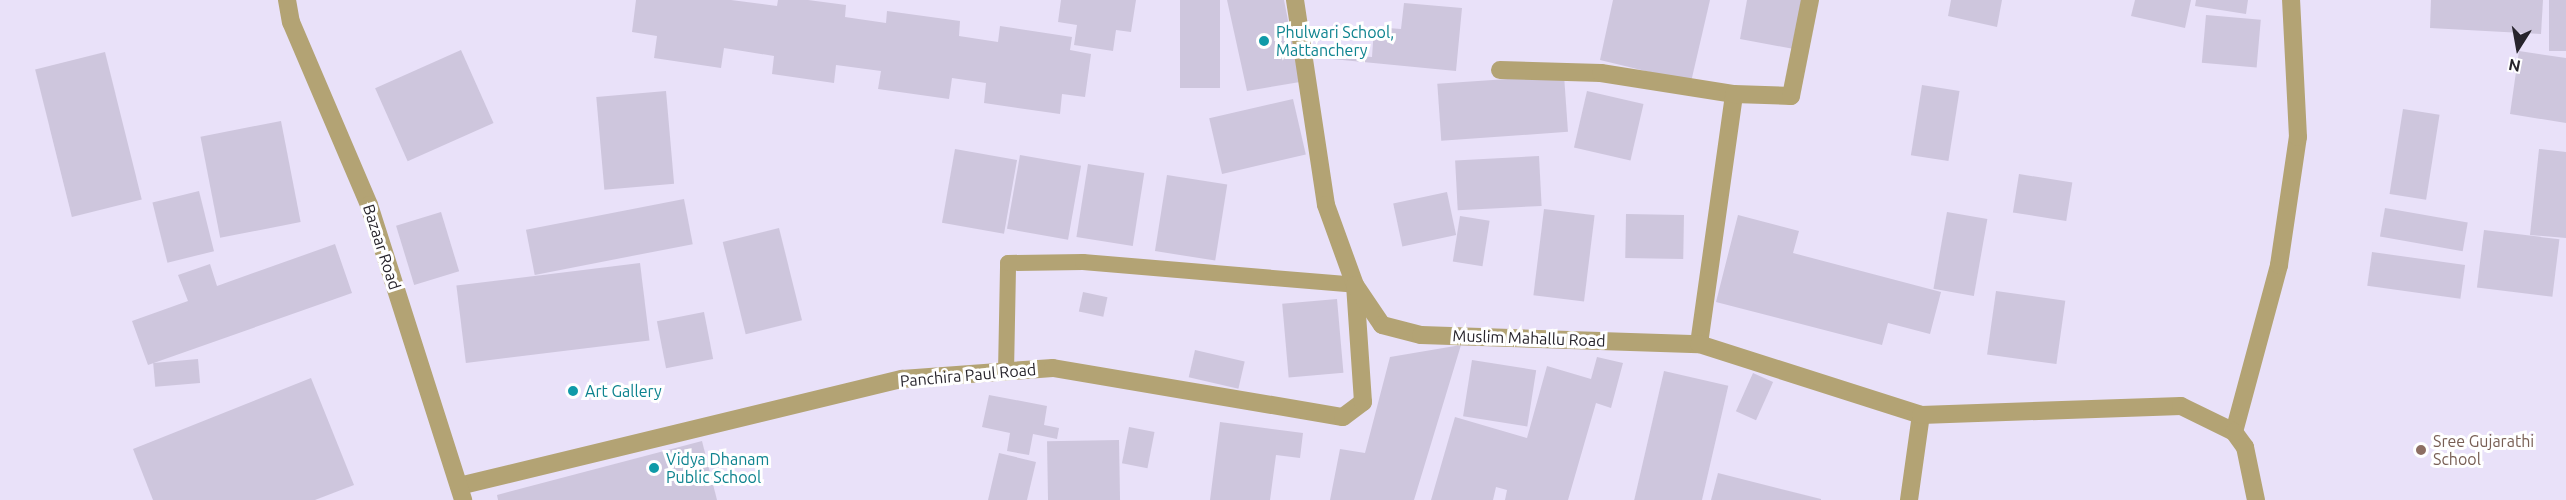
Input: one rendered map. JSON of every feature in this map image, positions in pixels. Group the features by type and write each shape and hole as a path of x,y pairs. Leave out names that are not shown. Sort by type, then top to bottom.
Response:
{"street":[{"name":"Bazaar Road","path":"287,0 291,22 369,204 461,493"},
{"name":"Muslim Mahallu Road","path":"1295,0 1326,205 1355,285 1382,324 1421,334 1699,344 1921,415 2181,406 2234,432"},
{"path":"1500,70 1601,73 1734,94 1791,96 1810,0"},
{"path":"2256,500 2245,447 2234,432 2279,265 2298,137 2291,0"},
{"path":"1699,344 1734,94"},
{"name":"Panchira Paul Road","path":"461,493 903,378 1053,368 1343,417 1363,402 1355,285"},
{"path":"1909,500 1921,415"}],"lane":[{"path":"1006,372 1008,263 1083,262 1355,285"}],"building":[{"path":"636,0 731,0 777,6 778,0 808,0 846,5 845,17 886,23 887,11 960,21 959,36 998,42 1000,26 1072,37 1070,50 1091,54 1085,97 1062,94 1060,114 984,103 986,83 952,78 949,99 878,89 881,71 836,65 834,83 772,74 774,56 724,48 721,68 654,58 657,36 632,32"},
{"path":"1061,0 1136,0 1131,32 1116,30 1113,51 1074,45 1077,25 1058,22"},
{"path":"1180,0 1220,0 1220,88 1180,88"},
{"name":"Phulwari School, Mattanchery","path":"1227,0 1284,0 1300,82 1247,91"},
{"path":"1613,0 1710,0 1691,82 1600,60"},
{"path":"1747,0 1803,0 1794,49 1740,39"},
{"path":"1951,0 2002,0 1997,27 1948,16"},
{"path":"2135,0 2191,0 2185,28 2131,16"},
{"path":"2196,0 2248,0 2246,14 2195,6"},
{"path":"2431,0 2543,0 2541,34 2430,28"},
{"path":"2549,0 2566,0 2566,51 2549,51"},
{"path":"1404,3 1462,8 1456,71 1332,59 1333,54 1372,57 1374,27 1401,29"},
{"path":"2206,15 2261,20 2257,68 2202,63"},
{"path":"461,50 494,123 408,161 375,88"},
{"path":"2519,51 2566,58 2566,123 2510,114"},
{"path":"105,52 142,199 72,217 35,69"},
{"path":"1564,75 1568,132 1441,141 1437,84"},
{"path":"1922,85 1960,91 1948,161 1911,155"},
{"path":"666,91 674,184 604,190 596,97"},
{"path":"1587,91 1644,104 1630,161 1574,148"},
{"path":"1293,99 1306,155 1222,174 1209,118"},
{"path":"2403,109 2440,115 2426,200 2390,194"},
{"path":"281,121 301,222 220,238 201,137"},
{"path":"955,149 1017,160 1004,234 942,223"},
{"path":"2539,149 2566,152 2566,238 2530,235"},
{"path":"1020,155 1081,166 1068,240 1007,229"},
{"path":"1539,156 1542,206 1458,210 1455,160"},
{"path":"1088,164 1144,173 1133,246 1076,237"},
{"path":"2019,174 2072,182 2066,221 2013,213"},
{"path":"1167,175 1227,185 1215,261 1155,251"},
{"path":"199,191 214,251 167,263 152,203"},
{"path":"1447,192 1456,235 1402,246 1393,203"},
{"path":"684,199 693,244 535,275 526,230"},
{"path":"2385,208 2468,223 2463,251 2380,237"},
{"path":"1544,209 1595,215 1584,302 1533,295"},
{"path":"441,212 459,271 414,285 396,226"},
{"path":"1947,212 1987,219 1974,296 1933,289"},
{"path":"1626,214 1684,215 1683,259 1625,258"},
{"path":"1738,215 1799,231 1793,253 1941,292 1930,334 1888,323 1882,345 1716,302"},
{"path":"1460,216 1490,221 1482,266 1453,261"},
{"path":"779,228 802,320 746,334 723,242"},
{"path":"2484,230 2559,239 2552,297 2477,288"},
{"path":"335,244 352,293 148,365 132,321 188,301 178,275 210,264 217,286"},
{"path":"2372,252 2465,265 2460,299 2367,286"},
{"path":"640,263 650,340 466,363 456,286"},
{"path":"1996,291 2065,301 2056,364 1987,354"},
{"path":"1083,292 1107,297 1103,317 1079,312"},
{"path":"1337,299 1343,373 1289,378 1282,304"},
{"path":"704,312 713,359 666,368 657,321"},
{"path":"1461,345 1414,500 1330,500 1340,449 1365,453 1390,357"},
{"path":"1195,350 1245,361 1238,389 1189,377"},
{"path":"1597,357 1623,363 1611,408 1596,403 1568,500 1505,500 1507,490 1496,487 1493,500 1431,500 1455,417 1527,438 1547,366 1591,379"},
{"path":"198,359 200,383 155,387 153,363"},
{"path":"1472,360 1536,370 1527,426 1463,416"},
{"path":"1664,371 1728,386 1702,500 1634,500"},
{"path":"1753,373 1773,382 1756,420 1736,411"},
{"path":"311,378 354,485 315,500 153,500 133,449"},
{"path":"989,395 1047,406 1044,425 1059,428 1057,439 1033,434 1029,455 1007,451 1010,433 982,427"},
{"path":"1220,422 1303,433 1300,458 1276,455 1270,500 1210,500"},
{"path":"1129,427 1155,432 1147,468 1122,463"},
{"path":"1119,440 1120,500 1048,500 1047,441"},
{"name":"Vidya Dhanam Public School","path":"702,441 717,500 498,500 497,495"},
{"path":"999,453 1036,462 1027,500 988,500"},
{"path":"1718,473 1821,499 1821,500 1711,500"}],"place":[{"name":"Phulwari School, Mattanchery","path":"1264,41"},
{"name":"Art Gallery","path":"573,391"},
{"name":"Sree Gujarathi School","path":"2421,450"},
{"name":"Vidya Dhanam Public School","path":"654,468"}]}
